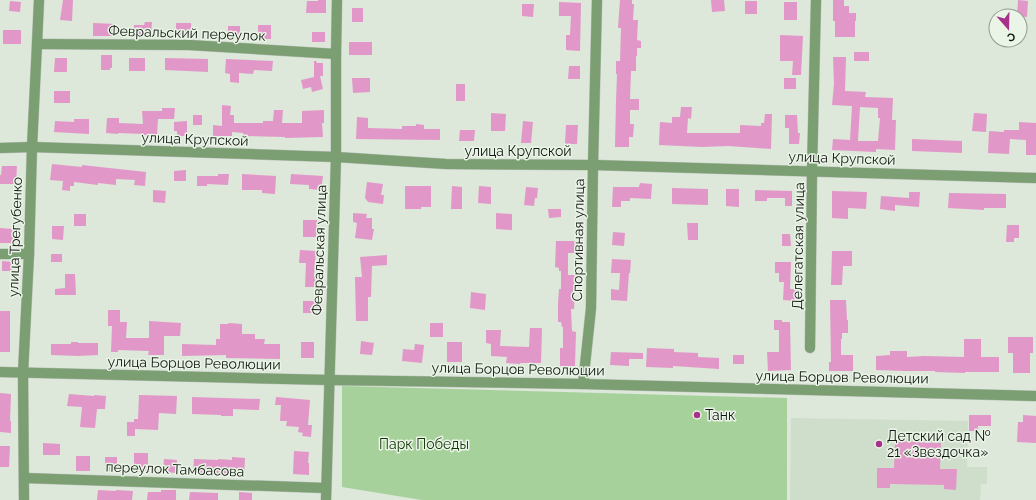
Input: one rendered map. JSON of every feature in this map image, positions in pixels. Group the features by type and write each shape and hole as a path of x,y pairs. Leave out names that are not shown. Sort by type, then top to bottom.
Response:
{"street":[{"name":"улица Трегубенко","path":"24,500 22,373 29,254 38,0"},
{"name":"Февральская улица","path":"326,500 336,157 337,0"},
{"name":"Спортивная улица","path":"583,384 591,308 597,0"},
{"name":"Делегатская улица","path":"810,348 816,0"},
{"name":"Февральский переулок","path":"37,44 189,45 336,54"},
{"name":"улица Крупской","path":"0,148 336,157 446,164 593,165 1036,178"},
{"path":"0,254 29,254"},
{"name":"улица Борцов Революции","path":"0,372 329,380 583,384 1036,396"},
{"name":"переулок Тамбасова","path":"24,478 326,488"}],"shaded area":[{"name":"Детский сад № 21 «Звездочка»","path":"791,418 968,421 967,467 987,467 987,484 981,484 980,500 790,500"}],"green space":[{"name":"Парк Победы","path":"342,386 787,398 787,500 422,500 342,487"}],"building":[{"path":"63,0 73,0 72,21 60,20"},
{"path":"326,0 326,13 306,13 307,1"},
{"path":"620,0 632,0 632,4 634,4 633,20 638,20 637,40 641,41 641,48 637,48 636,71 631,71 630,99 639,99 639,110 630,110 630,124 634,124 633,137 629,137 629,147 615,147 616,61 620,61 621,28 618,28"},
{"path":"711,0 724,0 725,11 712,12"},
{"path":"833,0 844,0 844,6 849,6 849,13 856,13 855,37 835,37"},
{"path":"1018,0 1028,1 1028,8 1018,8"},
{"path":"10,1 21,2 20,12 9,11"},
{"path":"745,1 757,1 757,14 745,14"},
{"path":"559,2 581,3 580,51 566,50 566,35 570,35 571,16 559,16"},
{"path":"784,2 797,2 797,20 784,20"},
{"path":"522,4 534,4 533,17 522,16"},
{"path":"352,8 363,8 363,22 352,22"},
{"path":"145,22 152,22 151,36 133,36 134,25 144,25"},
{"path":"93,23 116,24 116,36 93,36"},
{"path":"176,23 191,23 192,37 174,37"},
{"path":"258,25 271,25 271,39 258,39"},
{"path":"228,26 240,26 240,38 228,38"},
{"path":"3,30 21,30 21,44 3,44"},
{"path":"312,32 325,32 325,42 312,42"},
{"path":"780,35 803,36 801,75 792,75 793,61 780,61"},
{"path":"349,42 372,42 372,55 349,55"},
{"path":"854,52 869,52 869,61 854,61"},
{"path":"101,55 112,55 112,68 110,68 110,70 101,70"},
{"path":"833,57 846,57 845,91 866,92 865,97 893,98 892,120 896,120 895,150 876,149 876,152 832,150 833,139 850,140 852,106 832,105 834,84","holes":["860,107 878,108 878,118 880,118 878,141 858,141"]},
{"path":"55,58 67,58 67,72 54,72"},
{"path":"129,58 145,58 145,71 129,71"},
{"path":"165,58 208,59 208,72 165,70"},
{"path":"226,59 273,61 272,71 254,70 253,74 239,73 239,83 230,82 230,74 225,73"},
{"path":"314,61 317,63 323,63 323,76 320,76 323,89 312,92 311,87 303,89 301,80 314,77"},
{"path":"569,66 580,66 580,79 568,79"},
{"path":"352,78 370,78 370,92 353,93"},
{"path":"784,78 796,78 796,89 784,89"},
{"path":"456,84 465,84 465,101 456,101"},
{"path":"54,91 70,91 70,103 54,103"},
{"path":"222,105 231,106 230,115 234,115 234,123 263,123 263,121 273,121 274,110 283,110 282,123 302,123 302,111 324,110 324,123 322,123 323,137 285,138 243,136 243,133 232,132 232,136 213,136 213,125 222,126"},
{"path":"681,107 692,107 691,119 688,118 687,133 740,133 740,125 761,126 761,123 764,123 765,114 772,114 771,149 728,146 702,147 659,145 660,122 672,123 672,117 680,117"},
{"path":"162,108 175,108 174,119 158,119 157,136 144,134 106,133 107,118 119,118 119,123 143,124 142,111 162,111"},
{"path":"491,113 506,114 505,131 491,131"},
{"path":"974,113 987,114 986,132 972,131"},
{"path":"193,115 202,115 202,125 193,125"},
{"path":"785,115 797,115 798,133 800,133 799,144 789,144 789,128 785,128"},
{"path":"357,117 368,118 368,128 402,129 402,126 416,126 416,124 424,125 424,129 440,129 440,140 356,139"},
{"path":"74,119 89,119 89,134 54,132 55,121 74,122"},
{"path":"187,121 187,136 177,136 177,131 174,131 174,122"},
{"path":"523,121 533,122 531,143 521,143"},
{"path":"1019,122 1036,123 1036,155 1026,155 1026,140 1010,139 1009,154 988,153 989,131 1004,132 1004,130 1019,130"},
{"path":"566,125 578,125 577,144 565,144"},
{"path":"460,130 475,130 474,141 459,141"},
{"path":"912,139 962,141 962,153 912,151"},
{"path":"52,164 82,167 82,165 146,172 145,186 134,185 135,180 116,179 116,185 98,183 98,185 74,182 74,186 70,186 70,191 62,190 63,181 50,180"},
{"path":"2,166 17,166 16,184 0,184"},
{"path":"186,170 186,181 174,181 174,171"},
{"path":"218,174 229,174 228,185 207,184 207,186 197,186 197,176 218,176"},
{"path":"242,174 276,176 275,194 262,193 262,190 242,190"},
{"path":"291,174 323,176 321,190 309,189 309,185 290,184"},
{"path":"367,182 383,184 381,195 384,195 383,204 368,202 365,198"},
{"path":"640,183 652,184 651,199 630,198 630,201 621,201 621,207 612,207 613,187 639,187"},
{"path":"405,186 431,186 431,207 421,207 421,209 405,209"},
{"path":"452,186 462,187 462,209 451,209"},
{"path":"479,186 491,187 491,204 478,203"},
{"path":"526,187 538,188 534,206 524,205"},
{"path":"672,188 708,189 708,205 672,204"},
{"path":"726,189 739,189 739,207 726,206"},
{"path":"153,190 166,191 165,203 153,202"},
{"path":"755,190 792,191 792,206 785,206 785,198 767,198 767,201 755,201"},
{"path":"832,191 867,192 866,209 848,208 848,219 832,218"},
{"path":"909,192 920,192 919,207 895,205 895,211 880,209 881,196 909,198"},
{"path":"949,193 1006,194 1006,208 984,208 984,210 948,208"},
{"path":"548,209 561,209 561,217 549,218"},
{"path":"353,213 367,214 366,218 372,218 372,229 374,229 372,240 355,238 357,223 353,222"},
{"path":"496,213 512,214 512,230 496,229"},
{"path":"74,214 86,214 86,226 74,226"},
{"path":"303,220 317,220 316,237 303,237"},
{"path":"687,223 698,223 698,240 688,240"},
{"path":"1007,225 1019,225 1019,238 1014,238 1014,242 1006,242"},
{"path":"52,226 64,226 63,240 52,239"},
{"path":"0,228 14,229 14,243 0,243"},
{"path":"613,232 625,233 624,246 612,245"},
{"path":"782,234 790,234 791,246 782,246"},
{"path":"556,241 576,241 576,253 568,253 568,275 576,275 574,309 571,309 572,331 576,332 575,366 560,366 560,348 563,348 563,327 561,322 558,322 561,271 559,271 559,268 555,267"},
{"path":"300,250 316,251 314,276 316,276 316,287 305,287 306,263 299,263"},
{"path":"832,251 852,251 852,266 843,266 842,285 831,285"},
{"path":"51,254 62,254 62,262 51,262"},
{"path":"387,255 387,265 372,266 371,297 368,297 368,321 356,321 355,277 362,277 360,257"},
{"path":"612,259 631,260 627,301 611,300 611,289 619,290 620,273 611,273"},
{"path":"2,261 13,262 12,271 2,271"},
{"path":"775,262 791,262 790,289 796,289 795,301 783,300 784,282 779,282 779,273 775,273"},
{"path":"65,274 75,274 76,295 55,295 55,289 65,288"},
{"path":"471,292 486,294 485,310 470,308"},
{"path":"830,300 846,300 848,333 842,333 841,355 853,355 853,371 829,371 829,362 831,362"},
{"path":"303,301 317,301 317,313 303,313"},
{"path":"108,310 120,310 120,322 127,322 126,338 149,338 149,321 181,323 180,336 164,336 164,355 148,355 149,351 118,350 118,352 111,352 112,326 108,326"},
{"path":"0,311 10,311 10,352 0,352"},
{"path":"774,320 790,322 791,370 768,371 767,352 779,352 779,330 774,330"},
{"path":"430,323 443,323 443,337 430,337"},
{"path":"220,324 242,324 242,334 255,334 255,339 265,339 264,344 280,344 280,359 226,358 226,355 182,356 182,344 216,345 216,339 220,339"},
{"path":"530,328 542,328 541,363 506,363 507,357 491,356 491,344 486,343 486,330 501,330 500,346 529,347"},
{"path":"1008,337 1033,337 1033,353 1030,353 1030,373 1013,373 1013,353 1008,353"},
{"path":"964,339 981,339 981,357 999,357 999,372 965,373 876,370 876,356 890,355 890,351 907,351 907,357 964,357"},
{"path":"361,341 374,343 372,355 360,354"},
{"path":"71,342 98,343 98,355 51,355 51,344 71,344"},
{"path":"301,342 314,342 314,358 301,358"},
{"path":"447,342 462,342 462,362 447,362"},
{"path":"415,344 424,345 422,363 402,361 403,349 414,350"},
{"path":"647,348 674,349 674,352 698,353 698,357 719,358 719,369 673,366 673,368 646,367"},
{"path":"611,352 643,353 643,359 629,359 629,366 610,365"},
{"path":"733,355 744,355 744,364 733,364"},
{"path":"0,393 11,394 11,433 0,432"},
{"path":"69,394 106,396 105,409 97,409 95,428 80,427 82,407 67,406"},
{"path":"139,395 177,396 176,414 159,413 158,430 135,429 135,436 127,436 127,422 134,422 134,419 138,419"},
{"path":"192,397 260,399 259,410 233,409 233,416 192,414"},
{"path":"276,397 310,400 308,425 312,425 311,437 302,436 303,433 298,432 299,427 286,426 287,421 280,421 281,405 275,405"},
{"path":"969,415 991,415 991,426 978,426 978,431 969,431"},
{"path":"1023,415 1036,416 1036,443 1017,442 1018,422 1023,422"},
{"path":"895,441 941,443 940,469 957,469 956,490 944,489 944,485 890,484 890,488 877,488 877,468 894,468"},
{"path":"43,443 60,444 60,455 43,455"},
{"path":"0,446 10,446 9,467 0,467"},
{"path":"294,451 309,452 309,475 293,474"},
{"path":"134,453 148,453 148,472 134,472"},
{"path":"76,456 90,456 90,471 76,471"},
{"path":"105,457 117,457 117,471 105,471"},
{"path":"232,457 245,458 244,476 193,473 194,459 232,460"},
{"path":"164,459 177,460 176,473 163,472"},
{"path":"98,490 133,491 132,500 97,500"},
{"path":"161,490 176,490 176,500 147,500 148,492 161,492"},
{"path":"190,492 218,493 218,500 189,500"},
{"path":"239,492 252,493 252,500 239,500"}],"place":[{"name":"Танк","path":"697,415"},
{"name":"Детский сад № 21 «Звездочка»","path":"879,444"}]}
